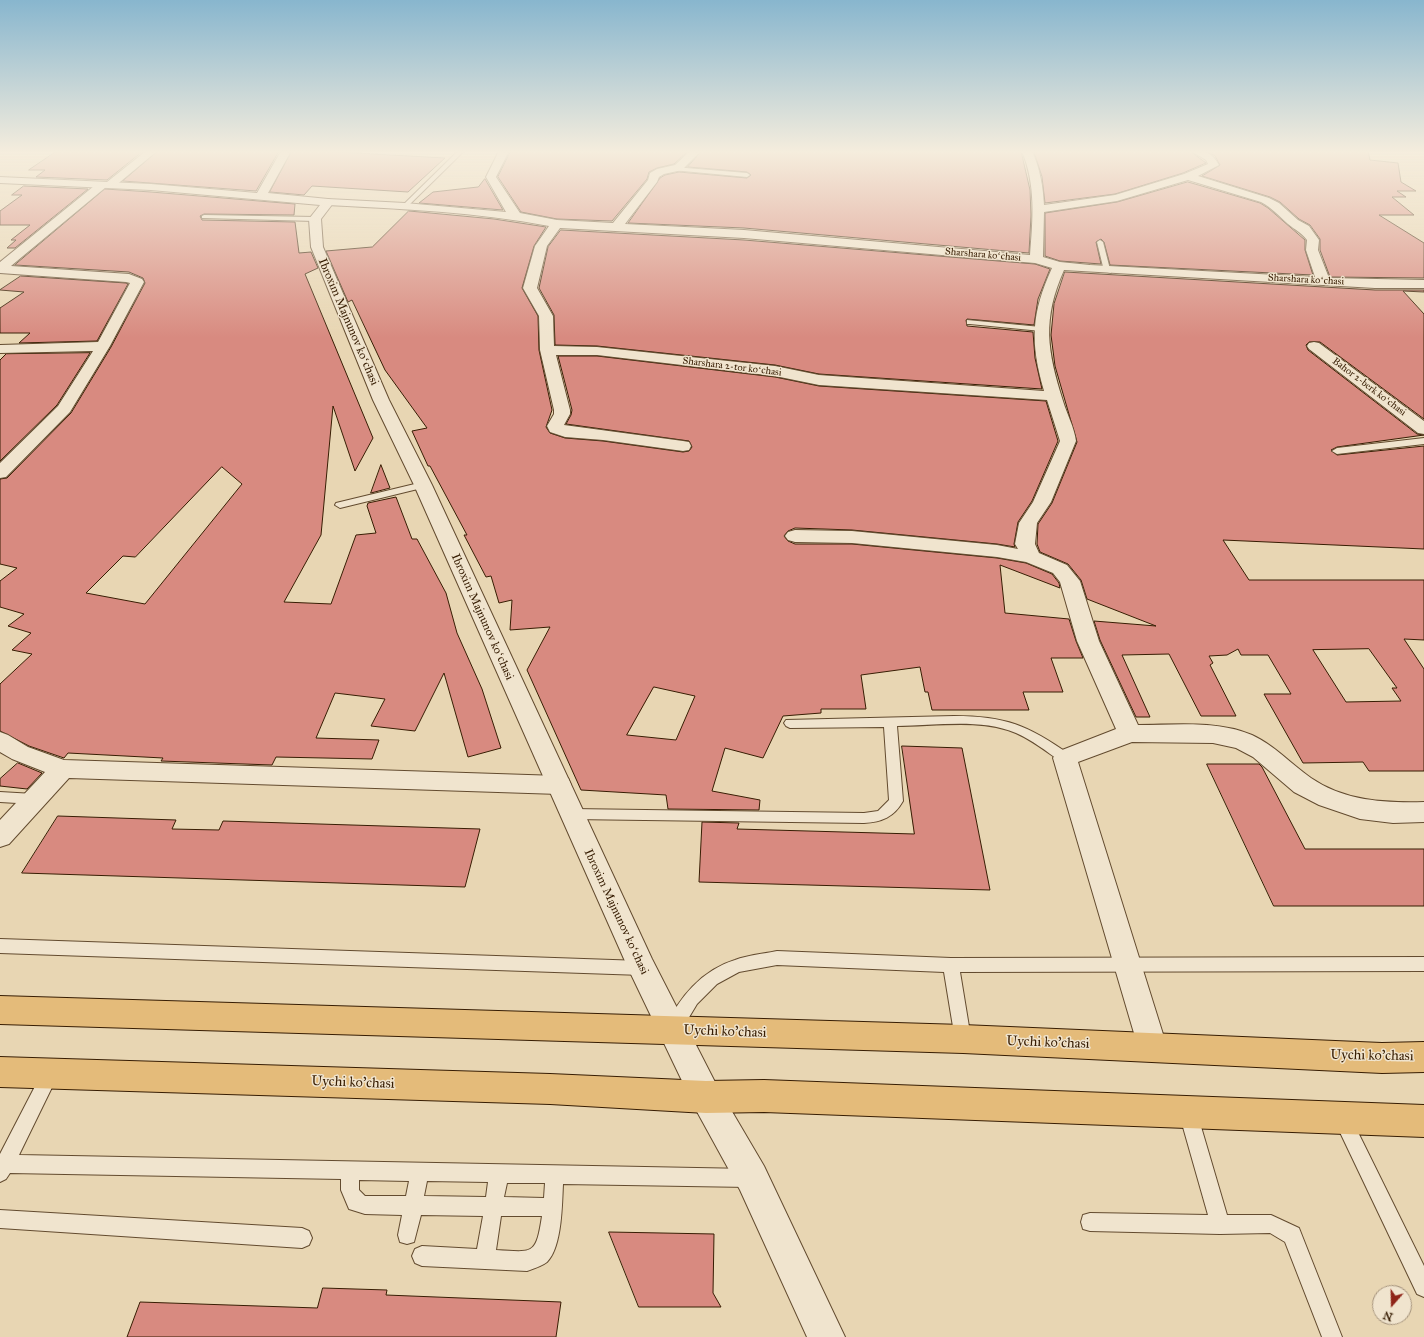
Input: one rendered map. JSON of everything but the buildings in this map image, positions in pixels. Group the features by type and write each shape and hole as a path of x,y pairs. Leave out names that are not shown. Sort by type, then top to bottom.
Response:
{"main road":[{"name":"Uychi ko'chasi","path":"0,1010 963,1039 1382,1058 1424,1057"},
{"name":"Uychi ko'chasi","path":"0,1072 550,1089 706,1097 764,1096 1424,1121"}],"street":[{"path":"0,269 65,213"},
{"path":"315,219 319,213"},
{"name":"Sharshara koʻchasi","path":"487,213 516,216 557,224 744,234 1036,259 1059,266 1108,271 1323,280 1376,284 1424,284"},
{"path":"616,227 627,213"},
{"path":"1036,259 1039,213"},
{"path":"1284,213 1294,223 1305,229 1313,240 1312,250 1323,280"},
{"name":"Ibroxim Majnunov koʻchasi","path":"315,219 317,247 381,400 422,485 642,968 673,1030"},
{"path":"557,224 541,246 530,288 546,316 547,350 562,410 562,414 555,426 556,428 565,432 603,435 683,446"},
{"path":"1031,557 1025,544 1028,522 1042,502 1068,441 1067,433 1053,396 1041,329 1042,316 1048,293 1059,266"},
{"path":"0,269 129,278 136,281 103,346 64,408 0,473"},
{"path":"0,349 103,346"},
{"name":"Bahor 2-berk koʻchasi","path":"1314,346 1424,429"},
{"name":"Sharshara 2-tor koʻchasi","path":"547,350 597,352 775,371 819,380 1053,396"},
{"path":"795,536 852,538 943,545 1031,557 1060,569 1070,581 1088,641 1130,733"},
{"path":"1152,1047 1065,758 1130,733 1213,734 1231,737 1261,751 1303,785 1328,798 1360,809 1393,813 1424,812"},
{"path":"0,741 20,753 63,769 559,785"},
{"path":"0,837 63,769"},
{"name":"Uychi ko'chasi","path":"673,1030 706,1097 752,1178 826,1337"}],"lane":[{"path":"204,217 315,219"},
{"path":"1100,242 1108,271"},
{"path":"970,322 1041,329"},
{"path":"1337,451 1424,441"},
{"path":"340,505 422,485"},
{"path":"790,723 981,721 1004,724 1028,734 1065,758"},
{"path":"572,814 880,817 891,810 896,801 890,722"},
{"path":"0,797 34,799"},
{"path":"0,946 642,968"},
{"path":"673,1030 691,999 711,979 736,966 777,958 951,965 1127,963 1424,964"},
{"path":"951,965 963,1039"},
{"path":"51,1074 2,1168 352,1170 752,1178"},
{"path":"1188,1112 1220,1225"},
{"path":"1342,1117 1424,1287"},
{"path":"352,1170 349,1185 350,1194 356,1202 365,1205 551,1207"},
{"path":"407,1235 420,1172"},
{"path":"484,1259 499,1173"},
{"path":"422,1256 527,1261 537,1258 544,1250 548,1236 555,1174"},
{"path":"0,1219 302,1238"},
{"path":"1090,1222 1220,1225 1271,1224 1292,1235 1332,1337"}]}
